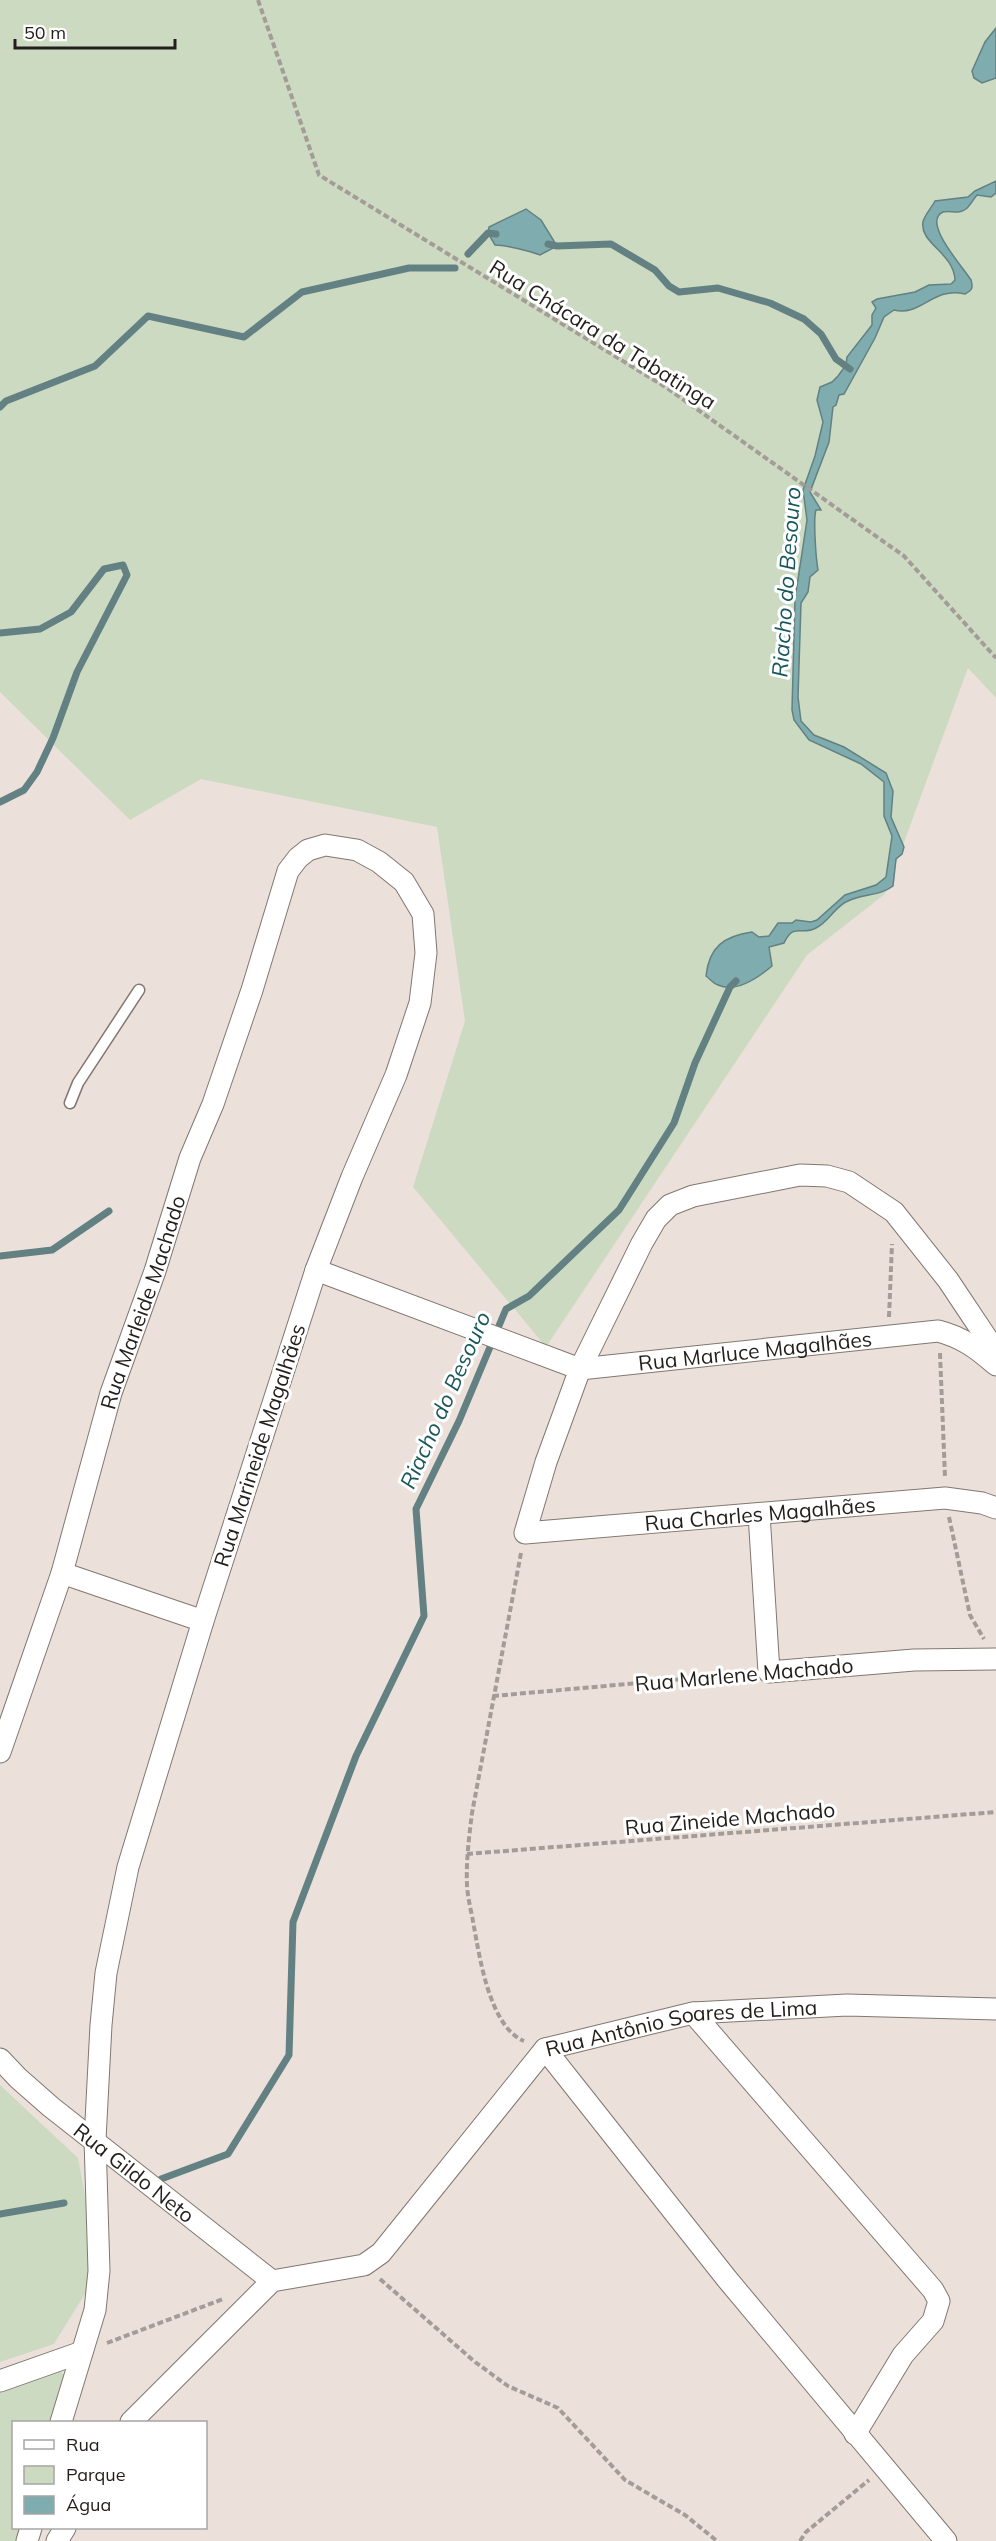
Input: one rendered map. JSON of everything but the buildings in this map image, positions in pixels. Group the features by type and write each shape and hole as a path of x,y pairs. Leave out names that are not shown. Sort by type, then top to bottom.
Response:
{"street":[{"name":"Rua Marineide Magalhães","path":"61,2421 95,2310 99,2271 95,2140 101,2025 106,1973 128,1867 203,1621 316,1270 352,1177 396,1075 420,1003 426,953 423,914 404,882 379,862 357,850 325,845 308,850 298,858"},
{"name":"Rua Marleide Machado","path":"0,1752 62,1573 111,1393 155,1271 190,1158 213,1104 252,990 288,871 298,858"},
{"path":"525,1533 546,1462 580,1369 642,1243 656,1219 670,1205 693,1196 800,1175 827,1176 849,1182 894,1212 948,1280 996,1352"},
{"name":"Rua Marluce Magalhães","path":"316,1270 508,1340 580,1369 938,1331 955,1335 975,1347 996,1365"},
{"name":"Rua Charles Magalhães","path":"525,1533 945,1498 982,1503 996,1508"},
{"path":"759,1514 769,1672"},
{"path":"62,1573 203,1621"},
{"name":"Rua Marlene Machado","path":"769,1672 914,1660 996,1659"},
{"name":"Rua Antônio Soares de Lima","path":"272,2281 364,2265 381,2253 545,2049 693,2013 848,2005 996,2009"},
{"path":"693,2013 933,2290 939,2301 933,2321 903,2355 855,2434"},
{"path":"545,2049 727,2279 946,2541"},
{"name":"Rua Gildo Neto","path":"0,2059 51,2107 272,2281"},
{"path":"132,2421 272,2281"},
{"path":"0,2381 82,2352"}],"lane":[{"path":"70,1103 78,1083 139,990"}],"path":[{"name":"Rua Chácara da Tabatinga","path":"258,0 319,175 667,388 904,556 996,658"},
{"path":"888,1336 894,1212"},
{"path":"525,1533 493,1696 467,1854 467,1889 482,1970 491,2000 516,2038 545,2049"},
{"name":"Rua Marlene Machado","path":"493,1696 769,1672"},
{"name":"Rua Zineide Machado","path":"467,1854 996,1812"},
{"path":"364,2265 475,2362 508,2385 558,2408 625,2480 685,2515 717,2541"},
{"path":"82,2352 227,2298"},
{"path":"800,2541 806,2532 884,2468"}],"green space":[{"path":"0,0 996,0 996,698 968,668 885,894 807,955 546,1347 413,1187 465,1021 437,827 201,779 130,820 0,692"},
{"path":"0,2085 78,2158 99,2271 54,2344 0,2362"},
{"path":"57,2369 66,2376 55,2421 12,2421 12,2529 24,2529 19,2541 0,2541 0,2386"}],"water":[{"path":"996,28 996,78 982,83 974,78 972,71 985,42"},
{"path":"996,181 996,193 991,197 977,195 961,212 943,212 938,217 937,225 940,235 971,280 971,290 965,294 944,294 912,309 894,310 884,317 844,394 839,395 833,407 829,442 810,492 821,510 816,510 815,521 818,570 810,577 808,592 801,603 798,697 801,721 814,735 844,747 886,773 893,791 891,817 904,847 902,854 896,859 893,886 883,892 843,903 816,928 795,931 784,943 769,947 772,966 747,983 732,987 718,985 706,976 714,950 726,940 752,932 759,937 769,936 778,923 817,920 845,895 876,885 886,877 892,836 884,816 884,782 861,764 809,740 794,720 792,710 795,599 807,520 803,490 815,456 823,422 817,400 820,387 832,382 838,376 846,365 847,357 872,325 872,315 876,308 872,302 915,292 929,285 951,284 955,280 949,262 926,236 923,229 923,222 935,201 968,197"},
{"path":"526,209 541,220 557,246 540,255 518,248 495,245 488,233 489,227"}],"waterway":[{"path":"468,254 488,233 496,234"},
{"path":"548,244 557,246 611,244 655,270 669,286 679,292 718,288 770,303 804,319 821,334 836,359 850,369"},
{"path":"0,407 6,401 95,366 148,316 244,337 302,292 409,268 455,268"},
{"path":"0,633 40,629 71,612 104,569 123,565 127,575 77,672 53,738 37,772 24,790 0,802"},
{"name":"Riacho do Besouro","path":"161,2179 228,2154 289,2055 293,1922 356,1756 424,1616 416,1509 459,1421 506,1309 529,1296 619,1210 674,1123 695,1063 730,987 736,981"},
{"path":"0,1256 52,1250 109,1211"},
{"name":"Riacho do Besouro","path":"0,2214 64,2203"}]}
